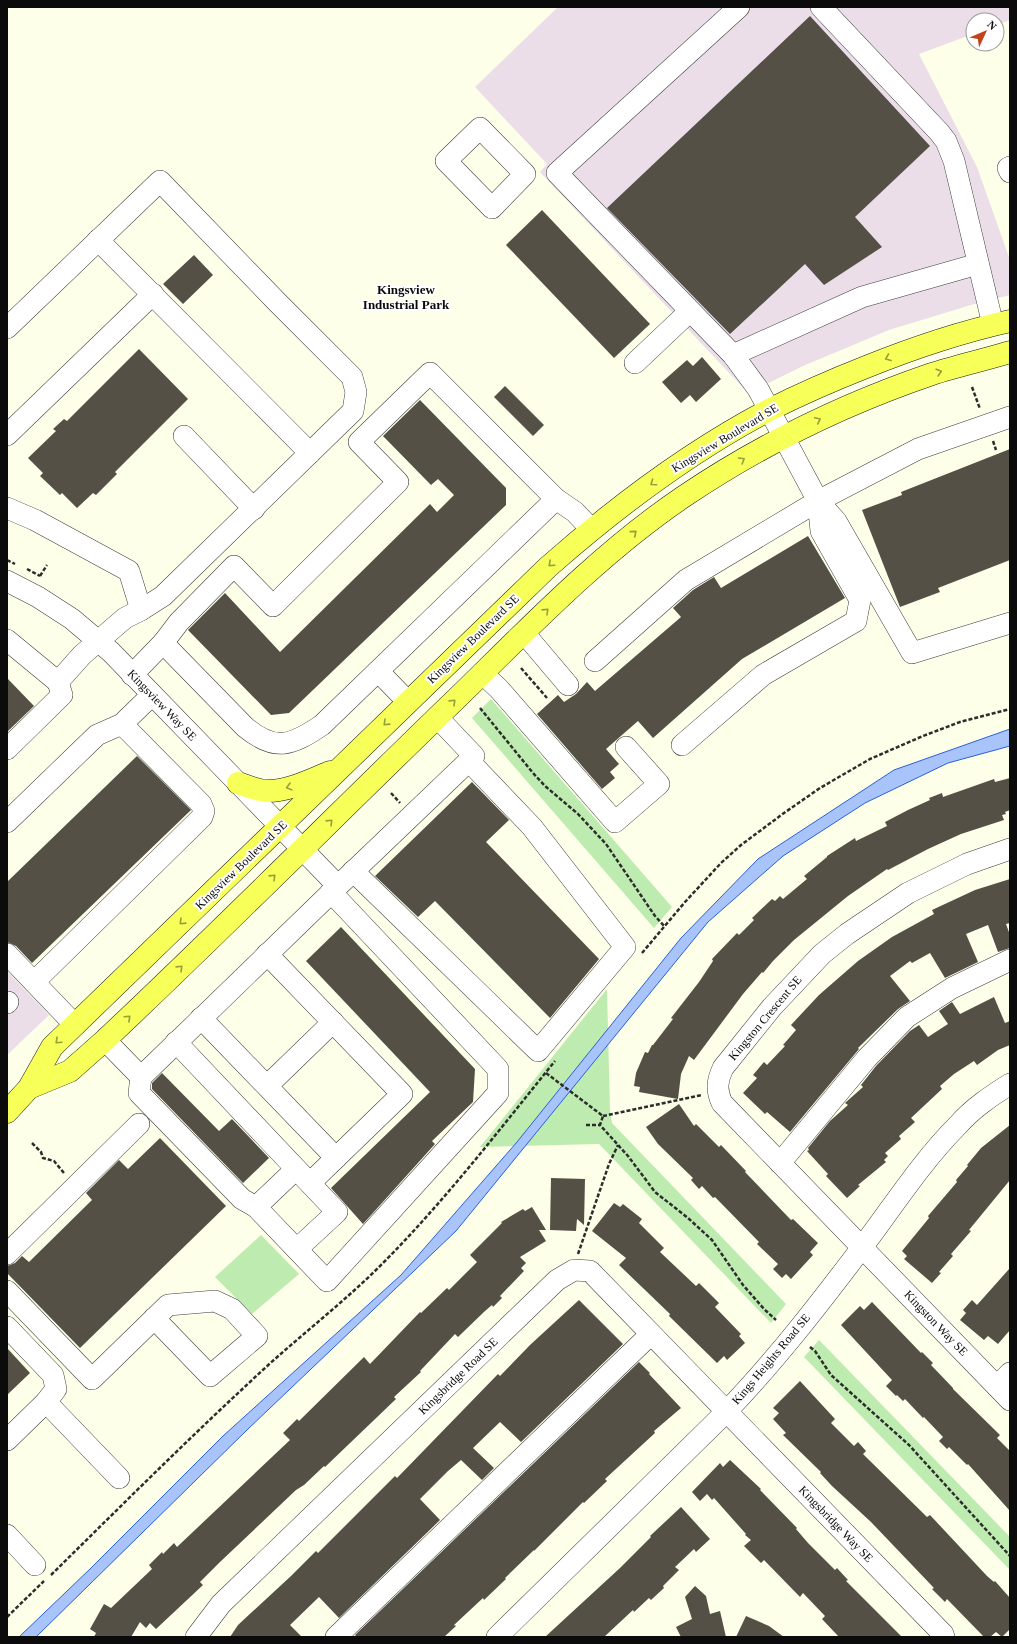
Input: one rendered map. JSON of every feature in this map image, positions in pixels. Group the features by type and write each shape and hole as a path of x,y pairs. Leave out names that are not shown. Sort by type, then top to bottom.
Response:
{"main road":[{"name":"Kingsview Boulevard SE","path":"7,1112 29,1088 52,1047 548,567 591,529 681,463 769,410 818,387 900,354 1001,323"},
{"name":"Kingsview Boulevard SE","path":"29,1088 70,1071 105,1040 570,589 652,519 684,496 743,459 783,437 831,414 889,390 934,374 1010,352"},
{"path":"238,783 266,791 284,789 305,783 338,769"}],"street":[{"path":"525,174 557,173 739,7"},
{"path":"821,7 946,141 954,161 978,264 1001,323"},
{"path":"1010,167 1008,168 1010,172"},
{"path":"557,173 733,356 758,389 818,501 836,521 912,653 1010,623"},
{"path":"7,328 160,181 278,303 352,376 356,392 353,411 254,509 163,596 126,618 82,655 58,682"},
{"path":"98,240 310,453"},
{"path":"733,356 862,297 978,264"},
{"path":"7,435 153,294"},
{"path":"635,363 690,311"},
{"path":"132,675 163,643 179,622 234,566 273,606 398,482 359,442 430,373 556,499 575,512 591,529"},
{"path":"596,662 686,580 818,501 918,449 1010,417"},
{"path":"184,436 254,509"},
{"path":"163,643 245,727 258,738 283,744 294,741 322,724 556,499"},
{"path":"682,745 763,675 856,621 860,600 820,531 818,501"},
{"path":"7,508 42,523 129,571 141,610"},
{"name":"Kingsview Way SE","path":"7,581 38,597 72,619 99,642 302,849 334,889 498,1069 498,1093 328,1281 297,1249"},
{"path":"524,633 568,685"},
{"path":"7,640 58,682 62,696 7,749"},
{"path":"378,671 408,702"},
{"path":"482,673 504,695 615,822 659,784 626,747"},
{"path":"7,822 97,735 122,724 152,695"},
{"path":"176,1042 337,1212 297,1249 256,1207 242,1199 139,1093 141,1077 176,1042 334,889 474,756 437,717"},
{"path":"34,982 202,817 204,811 201,804 122,724"},
{"path":"353,871 538,1051 625,947 532,828 469,761"},
{"name":"Kingston Crescent SE","path":"718,1092 717,1086 723,1068 772,1007 822,954 847,934 908,892 967,864 1010,849"},
{"path":"7,954 75,1025"},
{"path":"256,1207 303,1176 336,1158 402,1094 267,954"},
{"path":"780,1163 867,1058 907,1017 952,988 1010,960"},
{"path":"201,1018 336,1158"},
{"path":"267,1086 333,1022"},
{"path":"105,1040 141,1077"},
{"name":"Kings Heights Road SE","path":"497,1637 759,1378 862,1247 914,1177 958,1125 983,1101 1010,1084"},
{"path":"718,1092 722,1102 862,1247"},
{"path":"7,1254 140,1124"},
{"name":"Kingston Way SE","path":"862,1247 1006,1386"},
{"path":"574,1270 590,1271 726,1412"},
{"name":"Kingsbridge Road SE","path":"196,1637 221,1604 552,1286 574,1270"},
{"path":"7,1291 92,1378 154,1318"},
{"path":"7,1327 53,1375 56,1390 46,1402 7,1440"},
{"path":"336,1637 650,1334"},
{"path":"46,1402 119,1478"},
{"name":"Kingsbridge Way SE","path":"726,1412 943,1634 944,1637"},
{"path":"7,1535 35,1564"}],"path":[{"path":"40,576 47,565"},
{"path":"521,668 547,698"},
{"path":"480,708 545,786 582,819 606,844 665,927"},
{"path":"642,954 685,902 721,863 741,845 820,788 870,758 922,736 960,722 1010,709"},
{"path":"7,1617 251,1381 386,1260 440,1202 555,1061"},
{"path":"546,1073 577,1098 603,1116 718,1092"},
{"path":"600,1125 603,1116"},
{"path":"586,1125 600,1125 618,1145 655,1192 688,1218 712,1240 743,1285 776,1320"},
{"path":"32,1143 41,1152 43,1158 54,1161 69,1177"},
{"path":"574,1270 594,1206 618,1145"},
{"path":"810,1347 815,1351 831,1375 908,1445 1010,1556"}],"shaded area":[{"path":"558,7 1010,7 1010,20 1005,22 1005,12 965,12 965,37 919,54 977,167 1010,260 1010,295 971,305 889,330 803,366 748,393 540,172 547,164 475,87"},
{"path":"7,971 49,1015 7,1055"}],"green space":[{"path":"491,699 672,907 654,928 472,718"},
{"path":"607,989 610,1111 612,1123 786,1304 771,1323 599,1144 480,1147"},
{"path":"261,1235 299,1274 252,1314 215,1277"},
{"path":"819,1340 1010,1537 1010,1570 804,1357"}],"water":[{"path":"1010,729 1010,746 948,763 865,803 783,856 708,922 456,1231 248,1429 36,1637 19,1637 90,1569 223,1436 401,1275 517,1142 681,938 758,859 894,770"}],"building":[{"path":"810,16 930,146 855,217 882,247 824,285 805,264 730,334 607,208"},
{"path":"542,210 650,324 614,358 506,245"},
{"path":"194,255 213,275 183,304 163,284"},
{"path":"139,349 188,399 115,472 117,474 96,495 93,493 77,508 62,493 60,495 40,476 43,473 28,458 56,431 53,429 64,419 67,421"},
{"path":"702,357 721,379 696,402 690,395 681,403 662,382 687,360 693,366"},
{"path":"505,386 544,425 533,436 494,397"},
{"path":"420,400 506,488 506,505 289,713 271,715 188,630 225,593 280,652 430,504 437,512 454,495 438,479 431,485 383,436"},
{"path":"1010,449 1010,560 938,588 940,592 900,607 862,510 902,495 901,492"},
{"path":"808,536 845,598 742,659 653,738 638,721 606,749 619,764 610,772 615,778 602,789 537,714 558,695 564,702 576,694 587,682 595,691 681,617 673,608 693,590 714,577 721,588"},
{"path":"7,678 34,706 7,732"},
{"path":"137,756 191,810 32,963 16,946 7,942 7,882"},
{"path":"1010,778 1010,810 1005,812 1006,814 1002,815 1004,820 961,834 888,870 887,869 848,896 794,940 763,973 762,972 743,994 694,1060 689,1056 681,1074 678,1099 639,1092 640,1087 634,1086 636,1073 645,1052 648,1053 652,1045 673,1019 671,1018 699,982 713,961 712,959 737,933 739,935 754,920 752,918 772,899 775,901 780,896 783,899 807,879 804,876 827,856 855,838 856,841 887,826 885,822 930,800 929,798 942,793 943,797 994,779 995,782"},
{"path":"472,782 509,820 486,842 599,959 550,1018 435,901 418,917 375,876"},
{"path":"1010,879 1010,923 1006,924 1010,935 1010,948 998,952 988,925 966,934 978,962 945,978 930,953 912,963 910,961 890,976 910,1001 898,1009 858,1048 859,1049 790,1132 767,1112 765,1114 743,1093 757,1078 753,1075 764,1062 767,1065 785,1046 783,1045 796,1030 791,1025 819,995 858,961 892,937 934,914 932,910 975,890"},
{"path":"341,927 475,1069 473,1102 432,1141 435,1144 363,1224 331,1188 430,1092 306,961"},
{"path":"994,997 1005,1023 1010,1021 1010,1045 998,1050 977,1065 974,1061 954,1074 940,1086 942,1089 911,1118 915,1122 899,1136 901,1139 885,1153 888,1156 884,1160 886,1162 858,1185 860,1186 847,1198 826,1176 828,1174 807,1151 809,1150 808,1148 830,1121 848,1105 845,1103 863,1087 861,1085 876,1066 910,1031 919,1025 928,1037 948,1024 939,1011 952,1002 960,1014"},
{"path":"162,1073 219,1131 232,1119 269,1158 243,1183 152,1089 152,1083"},
{"path":"679,1104 694,1126 696,1124 719,1147 721,1145 791,1220 793,1219 818,1243 810,1252 813,1255 791,1279 786,1274 782,1278 773,1269 778,1264 757,1244 759,1242 715,1197 713,1198 702,1186 699,1189 691,1180 693,1178 658,1144 646,1127"},
{"path":"1010,1125 1010,1180 969,1230 971,1231 951,1254 953,1256 939,1272 941,1273 932,1283 904,1259 907,1256 902,1251 929,1218 928,1216 957,1182 956,1180 981,1148"},
{"path":"160,1138 226,1206 80,1348 7,1273 7,1266 15,1263 22,1256 29,1262 92,1200 86,1193 119,1160 128,1169"},
{"path":"551,1178 585,1179 584,1225 577,1219 576,1231 550,1230"},
{"path":"614,1203 620,1207 623,1204 642,1219 639,1223 664,1248 660,1252 696,1286 699,1283 719,1303 715,1307 741,1334 739,1336 745,1343 727,1360 724,1356 717,1363 669,1316 670,1314 619,1265 626,1258 592,1231"},
{"path":"532,1207 546,1230 539,1230 546,1241 520,1257 526,1263 521,1268 524,1271 500,1296 502,1298 493,1307 492,1305 458,1337 455,1334 420,1371 421,1372 394,1397 396,1399 325,1467 324,1466 304,1485 296,1490 220,1562 200,1582 203,1585 156,1629 150,1623 146,1628 140,1622 131,1637 94,1637 96,1633 90,1629 104,1604 111,1608 152,1569 149,1565 162,1552 163,1554 174,1543 177,1547 290,1440 283,1433 297,1419 299,1421 364,1357 370,1364 420,1312 421,1313 447,1288 449,1290 477,1262 470,1255 502,1223 501,1222 523,1209 525,1211"},
{"path":"1010,1268 1010,1330 998,1344 988,1336 984,1340 960,1320 966,1313 963,1310 972,1300 977,1305"},
{"path":"579,1300 623,1344 521,1442 500,1422 473,1448 494,1468 482,1480 461,1460 448,1471 420,1499 440,1520 339,1618 319,1597 290,1625 302,1637 230,1637 238,1625 316,1551 318,1553 395,1476 397,1478 498,1374 500,1376 530,1345"},
{"path":"872,1302 921,1353 922,1352 933,1363 931,1365 953,1389 1000,1435 997,1438 1010,1451 1010,1511 968,1464 967,1465 949,1447 947,1449 939,1441 943,1437 924,1417 923,1418 905,1399 903,1401 886,1386 892,1380 841,1325 860,1306 864,1310"},
{"path":"7,1348 30,1373 7,1395"},
{"path":"639,1362 681,1408 654,1431 655,1433 605,1479 607,1481 584,1503 583,1502 505,1578 506,1579 454,1625 456,1626 444,1637 357,1637 355,1635"},
{"path":"800,1381 835,1419 831,1423 854,1446 858,1442 866,1451 863,1454 927,1517 930,1515 987,1576 994,1582 995,1581 1010,1598 1010,1629 1002,1637 996,1632 990,1637 984,1637 947,1599 945,1602 932,1589 934,1588 871,1522 832,1486 820,1473 821,1472 783,1435 786,1433 773,1419 779,1413 773,1408"},
{"path":"730,1460 761,1489 760,1490 797,1528 796,1529 808,1543 835,1570 837,1568 848,1580 846,1581 902,1637 839,1637 822,1619 825,1616 803,1593 800,1597 764,1560 761,1563 744,1546 751,1540 714,1498 712,1500 707,1494 700,1501 692,1492 720,1463 723,1467"},
{"path":"681,1507 710,1539 696,1552 694,1549 675,1567 679,1570 663,1586 664,1588 651,1600 649,1598 634,1612 633,1610 604,1637 545,1637 620,1568 651,1537 650,1536"},
{"path":"695,1586 706,1596 710,1614 720,1611 726,1637 681,1637 676,1627 692,1619 685,1597"},
{"path":"746,1616 769,1626 784,1637 736,1637"}],"district":[{"name":"Kingsview Industrial Park","path":"406,296"}]}
